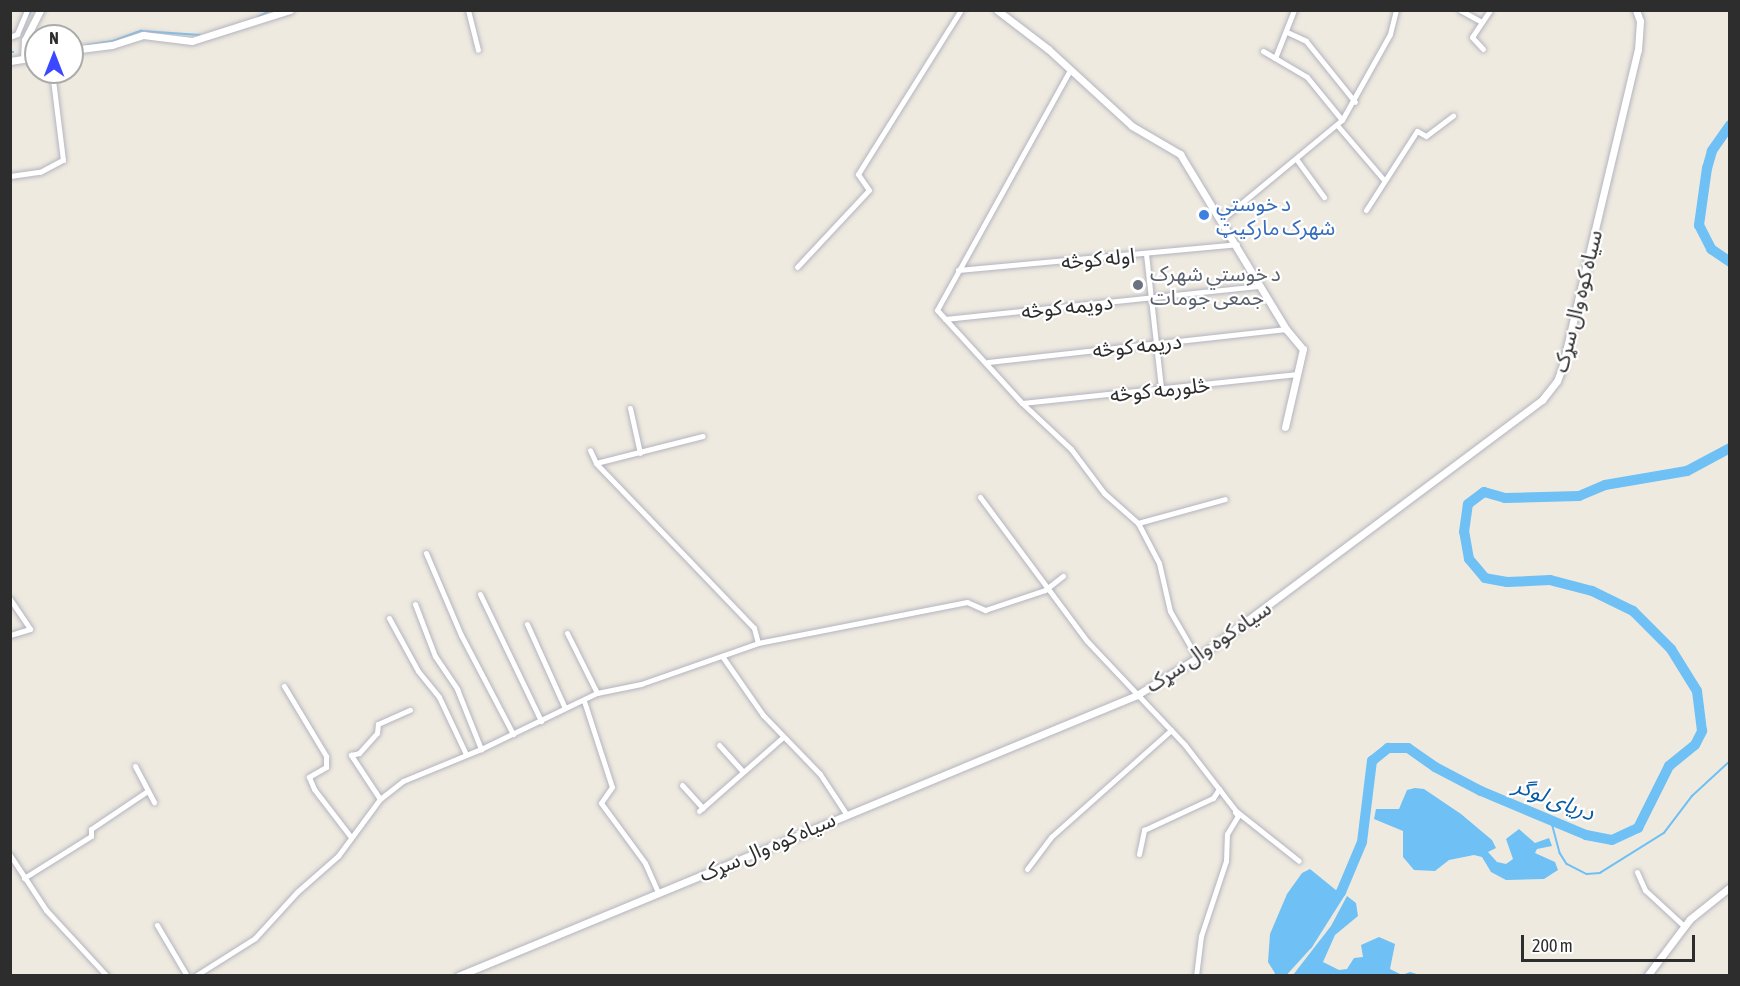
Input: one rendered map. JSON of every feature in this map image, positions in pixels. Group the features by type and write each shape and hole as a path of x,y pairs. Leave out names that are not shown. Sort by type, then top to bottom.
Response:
{"street":[{"path":"10,37 17,34 27,10"},
{"path":"33,24 40,10"},
{"path":"84,48 112,45 143,35 192,40 290,10"},
{"path":"468,10 478,50"},
{"path":"797,267 869,190 858,174 961,10"},
{"path":"998,10 1132,126 1180,154 1237,244 1286,329 1304,349 1285,427"},
{"path":"1275,58 1294,10"},
{"path":"1221,220 1297,160 1342,120 1355,102 1390,34 1396,10"},
{"path":"1460,10 1482,22"},
{"path":"1483,49 1472,40 1490,10"},
{"name":"سیاه کوه وال سړک","path":"458,975 846,812 1137,694 1197,658 1550,392 1562,368 1638,50 1640,21 1636,10"},
{"path":"1287,32 1306,41 1355,102"},
{"path":"1263,51 1307,77 1342,120"},
{"path":"10,61 24,59"},
{"path":"1070,70 937,307 945,319 988,362 1022,403 1071,449 1104,493 1138,523 1159,563 1170,611 1197,658"},
{"path":"10,176 40,172 63,159 54,84"},
{"path":"1366,210 1417,131 1426,136 1453,116"},
{"path":"1337,125 1384,180"},
{"path":"1297,160 1324,198"},
{"name":"اوله کوڅه","path":"958,270 1237,244"},
{"path":"1146,254 1161,388"},
{"name":"دویمه کوڅه","path":"945,319 1260,286"},
{"name":"دریمه کوڅه","path":"988,362 1286,329"},
{"name":"څلورمه کوڅه","path":"1022,403 1298,374"},
{"path":"630,408 640,453"},
{"path":"596,463 703,436"},
{"path":"590,450 596,463 754,628 758,644"},
{"path":"980,497 1045,590 1171,730 1230,802 1279,849 1299,861"},
{"path":"1138,523 1226,499"},
{"path":"426,553 461,635 513,734"},
{"path":"195,975 255,938 297,892 338,856 350,836 380,799 403,781 513,734 597,693 641,684 758,644 967,602 985,610 1045,590 1063,576"},
{"path":"480,594 540,721"},
{"path":"10,599 30,629 10,635"},
{"path":"415,604 435,656 458,689 481,748"},
{"path":"389,618 418,671 439,697 466,754"},
{"path":"527,624 565,708"},
{"path":"567,633 597,693"},
{"path":"722,656 763,715 820,774 846,812"},
{"path":"284,686 326,756 326,767 309,777 314,789 350,836"},
{"path":"584,701 612,787 601,803 645,863 658,892"},
{"path":"380,799 351,755 359,753 377,733 378,724 410,710"},
{"path":"1027,869 1051,837 1171,730"},
{"path":"682,785 701,810 783,737"},
{"path":"720,745 743,772"},
{"path":"135,766 154,802"},
{"path":"1139,854 1144,830 1212,798 1219,789"},
{"path":"24,878 91,836 91,829 147,792"},
{"path":"1196,975 1201,936 1226,861 1227,834 1238,816 1230,802"},
{"path":"10,855 45,910 107,975"},
{"path":"1636,872 1645,890 1685,927"},
{"path":"1647,975 1701,907 1730,887"},
{"path":"157,925 187,975"}],"water":[{"path":"1424,789 1461,814 1492,840 1496,848 1488,852 1497,862 1506,864 1513,859 1506,839 1519,829 1535,843 1549,838 1552,846 1537,849 1535,853 1555,862 1558,870 1544,879 1506,880 1491,872 1482,857 1474,855 1449,860 1435,871 1414,870 1403,857 1403,831 1374,819 1376,809 1399,809 1407,790"},
{"path":"1310,869 1337,891 1319,924 1276,975 1268,962 1270,934 1287,894 1302,873"},
{"path":"1347,896 1356,903 1358,916 1335,935 1323,962 1339,970 1347,969 1354,958 1363,957 1361,945 1379,937 1395,944 1390,969 1402,975 1293,975 1331,926"},
{"path":"1410,972 1420,975 1402,975"}],"waterway":[{"path":"27,17 32,10"},
{"path":"258,17 272,10"},
{"path":"88,45 113,41 141,31 200,35"},
{"name":"دریای لوگر","path":"1730,125 1712,151 1707,168 1699,225 1711,249 1730,262"},
{"name":"دریای لوگر","path":"1279,976 1308,944 1341,892 1362,842 1372,761 1388,748 1408,748 1435,767 1481,791 1586,835 1612,840 1638,828 1669,766 1695,745 1702,731 1697,691 1671,649 1633,611 1592,591 1550,580 1507,582 1485,578 1469,559 1464,532 1468,504 1484,492 1505,498 1579,496 1605,485 1687,471 1730,448"},
{"path":"1552,823 1560,853 1567,864 1587,874 1600,873 1664,833 1692,796 1730,761"}],"place":[{"name":"د خوستي شهرک مارکیټ","path":"1204,215"},
{"name":"د خوستي شهرک جمعی جومات","path":"1138,285"}]}
